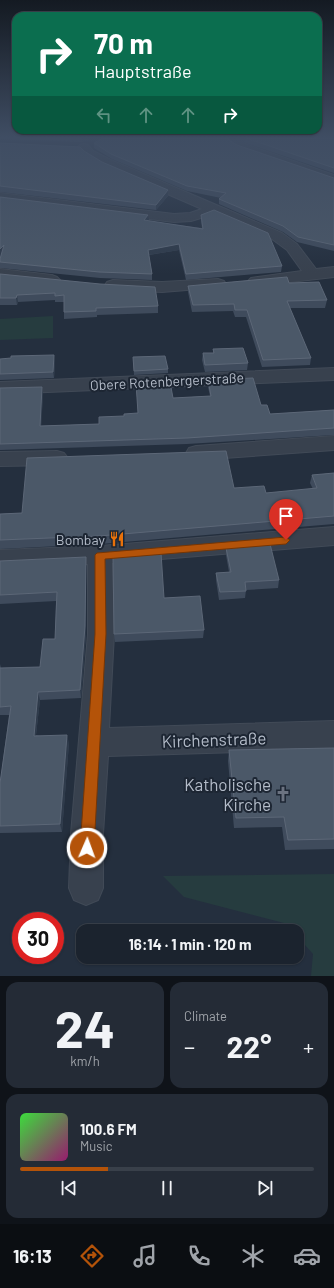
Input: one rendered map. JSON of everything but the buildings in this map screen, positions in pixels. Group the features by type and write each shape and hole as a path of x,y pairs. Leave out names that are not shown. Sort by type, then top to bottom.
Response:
{"street":[{"path":"155,184 269,232 284,240 300,257 312,274"},
{"path":"0,197 174,218 191,217 215,209"},
{"path":"99,285 162,287 237,282 334,272"},
{"path":"0,274 63,282"},
{"name":"Obere Rotenbergerstraße","path":"0,388 334,374"},
{"path":"179,454 334,443"},
{"path":"0,460 79,458"},
{"path":"0,559 100,555 334,536"},
{"path":"86,888 87,834 101,634 100,555"},
{"name":"Kirchenstraße","path":"94,742 334,735"}],"green space":[{"path":"53,316 53,338 0,340 0,319"},
{"path":"334,874 334,976 311,976 313,954 304,944 304,924 285,924 184,897 163,876"}],"place":[{"name":"Bombay","path":"117,539"},
{"name":"Katholische Kirche","path":"283,794"}],"route":[{"path":"87,848 101,634 100,555 286,540"}]}
